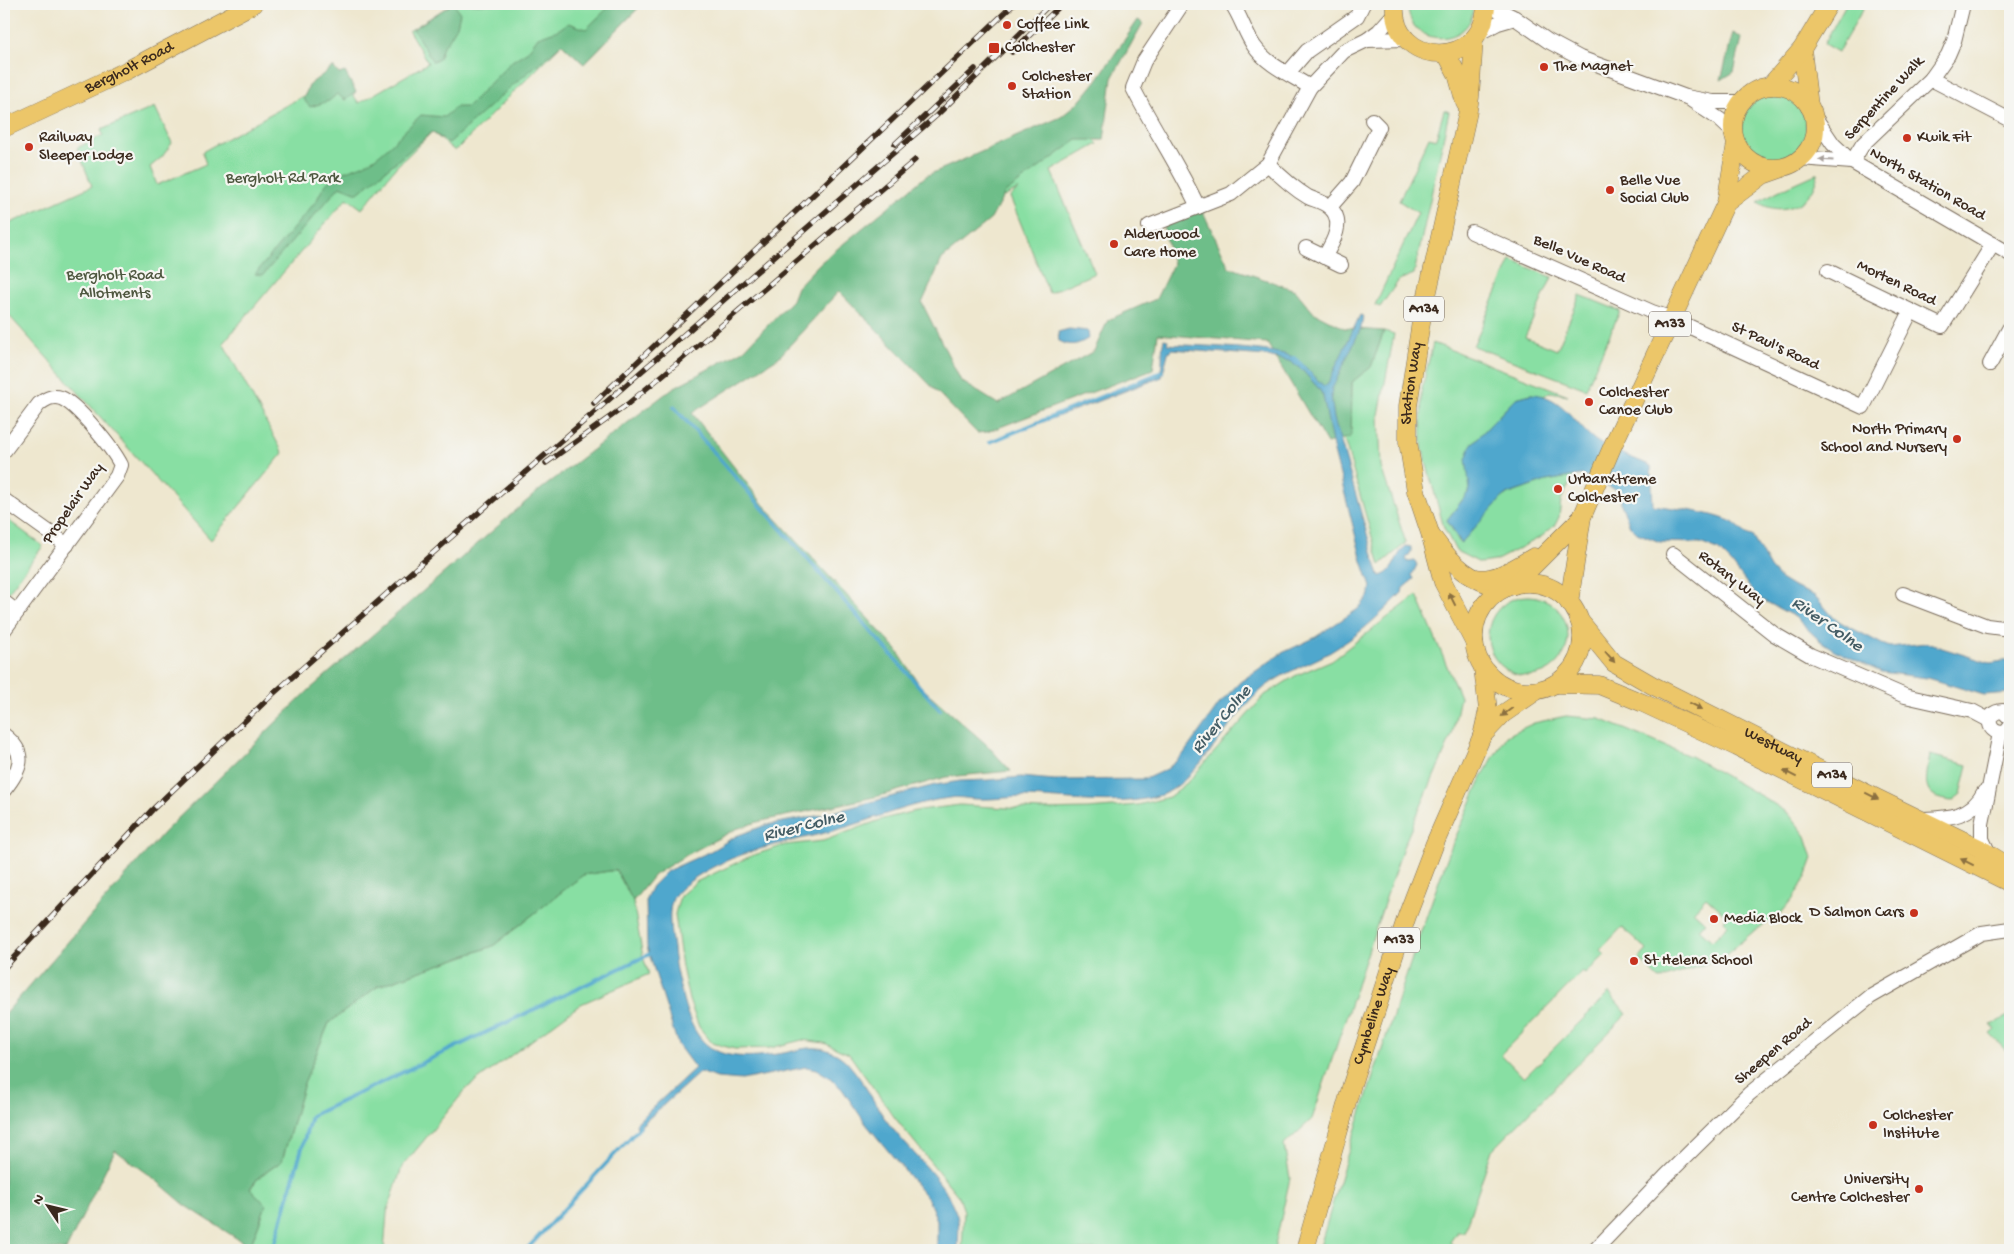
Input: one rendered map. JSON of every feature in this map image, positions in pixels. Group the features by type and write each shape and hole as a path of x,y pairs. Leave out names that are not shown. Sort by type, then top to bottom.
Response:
{"main road":[{"name":"Bergholt Road","path":"4,128 126,71 253,4"},
{"name":"A134","path":"1476,36 1485,19 1487,4"},
{"path":"1770,86 1802,49 1829,4"},
{"path":"1395,8 1398,26 1406,39 1422,50 1446,53 1461,49 1476,36"},
{"name":"Station Way","path":"1474,642 1443,582 1416,491 1408,442 1408,406 1421,322 1467,116 1476,36"},
{"path":"1726,202 1763,176 1793,162 1807,151 1813,139 1815,126 1810,110 1802,49"},
{"name":"Station Way","path":"1446,53 1458,74 1467,116"},
{"path":"1742,102 1753,92 1770,86 1794,92 1810,110"},
{"name":"A133","path":"1569,603 1582,517 1726,202 1734,138 1733,124 1742,102"},
{"path":"1734,138 1745,156 1756,164 1772,168 1793,162"},
{"name":"A133","path":"1508,587 1582,517"},
{"name":"Station Way","path":"1430,533 1448,558 1473,578 1482,584 1508,587"},
{"path":"1473,578 1481,579 1501,575 1552,546"},
{"path":"1575,554 1584,605 1596,641"},
{"name":"A134","path":"1483,668 1477,656 1474,642 1475,626 1482,609 1490,599 1508,587 1528,583 1554,590 1569,603 1579,620 1581,630 1578,654 1567,673 1555,684 1535,692"},
{"name":"Westway","path":"1579,620 1614,663 1652,685 1921,819 2010,867"},
{"path":"1483,668 1490,676 1505,686 1515,690 1535,692"},
{"name":"A133","path":"1482,736 1488,710 1483,668"},
{"name":"Westway","path":"1555,684 1599,685 1643,703 1737,747 2010,883"},
{"name":"A133","path":"1482,736 1503,714 1535,692"},
{"name":"Cymbeline Way","path":"1305,1250 1352,1084 1404,926 1470,760 1482,736"}],"street":[{"path":"1182,4 1144,61 1133,88 1152,127 1187,183 1198,207"},
{"path":"1232,4 1252,44 1260,55 1310,87"},
{"path":"1288,73 1307,51 1357,16 1363,4"},
{"path":"1487,4 1515,18 1548,41 1580,58 1686,97 1713,102 1742,102"},
{"name":"Serpentine Walk","path":"1852,162 1863,144 1931,79 1948,55 1954,41 1963,4"},
{"path":"1149,226 1231,194 1268,164 1310,87 1344,51 1367,40 1387,24 1395,8"},
{"path":"1476,36 1498,23 1515,18"},
{"path":"1367,40 1406,39"},
{"path":"1931,79 2010,120"},
{"path":"1686,97 1719,119 1734,138"},
{"name":"North Station Road","path":"1810,110 1833,144 1852,162 2009,252"},
{"path":"1330,207 1352,182 1379,127 1372,120"},
{"name":"North Station Road","path":"1793,162 1852,162"},
{"path":"1268,164 1296,189 1330,207 1336,218 1337,230 1324,257"},
{"name":"Belle Vue Road","path":"1472,232 1652,312 1672,319"},
{"name":"Morten Road","path":"1828,271 1942,326 1994,244"},
{"path":"1306,248 1341,265"},
{"name":"St Paul's Road","path":"1672,319 1863,407 1911,311"},
{"path":"1990,364 2010,327"},
{"name":"Propelair Way","path":"4,451 39,404 46,398 54,397 62,398 74,406 116,454 121,465 117,476 4,630"},
{"path":"4,500 67,545"},
{"name":"Rotary Way","path":"1673,554 1774,634 1810,655 1905,696 1972,711 1989,720"},
{"path":"1903,594 1988,626 2010,629"},
{"path":"4,602 17,612"},
{"path":"1989,854 1982,839 1982,824 1990,780 2003,732 1992,730 1989,720 1993,714 2000,711 2006,713 2010,718"},
{"path":"4,735 18,751 21,762 16,775 4,790"},
{"path":"1921,819 1958,816 1970,810 1980,801 1990,780"},
{"name":"Sheepen Road","path":"1595,1250 1749,1094 1870,997 1982,933 2010,929"}],"green space":[{"path":"452,4 642,4 584,64 562,44 455,151 432,132 396,167 362,209 347,198 223,343 283,453 211,540 4,310 4,226 92,186 77,148 103,135 101,130 155,107 172,143 162,157 150,167 157,185 206,164 202,152 339,76 359,103 428,63 409,31"},
{"path":"452,4 460,13 457,26 443,46 439,59 433,62 413,29"},
{"path":"612,4 642,4 584,64 562,44 449,143 432,132 358,193 340,186 263,275 255,274 317,200 328,181 375,158 421,115 444,117 456,107 467,107 512,61 528,51 538,37 558,30 568,23 586,29"},
{"path":"1408,4 1473,4 1471,19 1464,29 1453,35 1441,38 1428,36 1418,30 1410,19"},
{"path":"1846,4 1866,4 1838,52 1824,44"},
{"path":"1138,20 1143,23 1112,78 1104,140 1077,140 1005,193 991,219 942,259 922,303 961,381 998,404 1094,351 1108,320 1156,299 1173,264 1163,226 1202,210 1229,267 1295,290 1313,312 1344,328 1384,331 1371,367 1352,382 1351,437 1327,444 1267,343 1158,334 1153,369 987,432 977,433 839,291 779,357 692,413 763,504 896,649 921,687 986,744 1011,771 946,777 879,796 757,822 736,829 683,857 654,875 633,901 616,870 583,875 493,946 378,986 329,1023 304,1083 282,1161 259,1177 250,1188 266,1205 250,1247 185,1205 151,1176 115,1150 66,1250 4,1250 4,1015 164,832 308,691 536,493 673,388 744,350 792,300 797,287 820,263 926,176 1061,117 1079,102 1097,80"},
{"path":"1733,33 1742,38 1734,72 1721,80"},
{"path":"333,67 339,74 345,72 356,92 345,100 337,94 329,101 310,107 303,99 310,84"},
{"path":"1774,95 1792,101 1800,109 1806,127 1800,145 1792,153 1774,159 1756,153 1748,145 1742,127 1748,109 1756,101"},
{"path":"1444,110 1449,112 1414,274 1399,280 1380,307 1375,305 1418,213 1399,201 1429,137 1436,139"},
{"path":"1079,124 1098,144 1051,171 1095,273 1049,293 1010,197 1019,189 850,277"},
{"path":"1818,173 1816,183 1811,192 1796,205 1777,209 1767,207 1758,202 1778,191"},
{"path":"1511,260 1552,277 1525,337 1557,350 1580,295 1620,311 1586,389 1473,346"},
{"path":"1384,331 1394,334 1379,415 1381,467 1406,543 1380,565 1344,439 1351,436 1352,382 1371,367"},
{"path":"1433,343 1568,395 1550,392 1544,396 1531,394 1516,398 1471,445 1470,490 1447,520 1460,543 1502,497 1546,481 1574,476 1561,500 1559,517 1555,525 1541,537 1495,561 1480,563 1456,551 1444,528 1422,447 1421,393"},
{"path":"4,517 43,546 7,594 4,591"},
{"path":"1417,595 1460,697 1452,735 1403,847 1312,1119 1284,1145 1290,1178 1274,1250 962,1250 964,1211 959,1197 895,1118 849,1054 824,1043 802,1040 770,1048 735,1049 712,1043 699,1027 689,1000 682,967 675,914 680,896 696,882 751,856 785,845 823,841 883,819 920,810 960,805 1040,810 1088,809 1138,805 1169,797 1188,782 1265,695 1295,676 1332,660"},
{"path":"1520,596 1536,596 1557,607 1568,628 1568,644 1557,665 1536,676 1520,676 1506,670 1494,658 1488,644 1488,628 1494,614 1506,602"},
{"name":"St Helena School","path":"1566,716 1600,719 1692,757 1788,813 1806,836 1813,858 1806,877 1793,899 1778,917 1754,931 1722,958 1660,980 1639,959 1647,950 1622,927 1600,950 1605,955 1585,974 1582,972 1501,1054 1524,1078 1609,993 1627,1014 1492,1150 1464,1232 1457,1232 1450,1242 1457,1250 1319,1250 1343,1168 1419,937 1450,850 1483,775 1506,736 1534,723","holes":["1706,897 1727,916 1724,921 1728,925 1712,941 1699,929 1705,922 1693,911"]},
{"path":"1930,755 1968,765 1961,794 1952,801 1941,799 1929,792 1927,773"},
{"path":"616,870 633,901 643,957 649,974 581,1004 467,1088 402,1167 387,1213 384,1250 252,1250 250,1247 266,1205 250,1189 259,1177 282,1161 304,1083 329,1023 378,986 493,946 583,875"},
{"path":"2010,1015 2010,1055 1990,1034 1995,1030 1991,1025"}],"water":[{"name":"River Colne","path":"1360,315 1363,316 1361,328 1332,389 1334,418 1379,576 1392,568 1399,554 1406,546 1411,547 1411,552 1406,559 1408,562 1415,561 1417,565 1412,575 1414,579 1368,625 1329,653 1283,675 1266,686 1247,704 1190,775 1166,793 1134,801 1115,802 1024,797 982,799 956,797 936,800 830,832 752,851 733,858 696,877 679,890 672,900 670,928 674,960 688,1015 703,1041 713,1049 726,1054 740,1056 777,1054 810,1048 823,1049 833,1052 849,1064 889,1124 934,1176 949,1198 958,1220 958,1250 937,1250 937,1220 928,1199 866,1124 842,1089 829,1077 816,1069 806,1067 742,1080 717,1078 700,1072 637,1129 636,1123 695,1068 678,1045 647,947 646,898 652,886 667,871 709,852 736,836 766,825 822,815 935,785 960,781 1021,777 1055,780 1145,779 1167,769 1182,756 1220,703 1240,682 1282,653 1314,638 1358,609 1368,597 1371,587 1362,561 1333,448 1323,396 1302,370 1289,361 1267,356 1171,349 1168,353 1162,377 990,442 1158,376 1161,368 1164,339 1168,340 1167,344 1214,346 1288,355 1304,365 1324,386 1328,383"},
{"path":"1069,329 1088,331 1089,338 1074,344 1059,341 1058,332"},
{"name":"River Colne","path":"1531,394 1551,399 1560,405 1587,433 1600,443 1651,466 1653,505 1721,518 1733,522 1746,534 1752,536 1770,568 1779,578 1815,596 1834,618 1890,647 1926,643 1990,663 2010,660 2010,693 1984,695 1927,678 1881,672 1834,650 1819,640 1795,617 1757,597 1732,564 1718,550 1700,543 1660,542 1637,533 1630,526 1621,504 1621,492 1586,476 1581,475 1546,481 1506,495 1461,543 1447,520 1470,490 1466,459 1471,445 1516,398"}],"waterway":[{"path":"1293,358 1304,368"},
{"path":"990,442 1162,372"},
{"path":"674,407 940,710"},
{"path":"273,1250 311,1116 652,953"},
{"path":"526,1250 640,1127"}],"railway":[{"path":"594,403 1014,4"},
{"path":"4,968 152,810 273,694 500,494 936,116 1050,4"},
{"path":"1012,52 1062,4"},
{"path":"895,144 975,69"},
{"path":"546,463 624,407 915,160"}],"place":[{"name":"Coffee Link","path":"1007,25"},
{"name":"Colchester","path":"994,48"},
{"name":"The Magnet","path":"1544,67"},
{"name":"Colchester Station","path":"1012,86"},
{"name":"Kwik Fit","path":"1907,138"},
{"name":"Railway Sleeper Lodge","path":"29,147"},
{"name":"Belle Vue Social Club","path":"1610,190"},
{"name":"Alderwood Care Home","path":"1114,244"},
{"name":"Colchester Canoe Club","path":"1589,402"},
{"name":"North Primary School and Nursery","path":"1957,439"},
{"name":"UrbanXtreme Colchester","path":"1558,489"},
{"name":"D Salmon Cars","path":"1914,913"},
{"name":"Media Block","path":"1714,919"},
{"name":"St Helena School","path":"1634,961"},
{"name":"Colchester Institute","path":"1873,1125"},
{"name":"University Centre Colchester","path":"1919,1189"}],"park label":[{"name":"Bergholt Rd Park","path":"283,179"},
{"name":"Bergholt Road Allotments","path":"115,285"}]}
